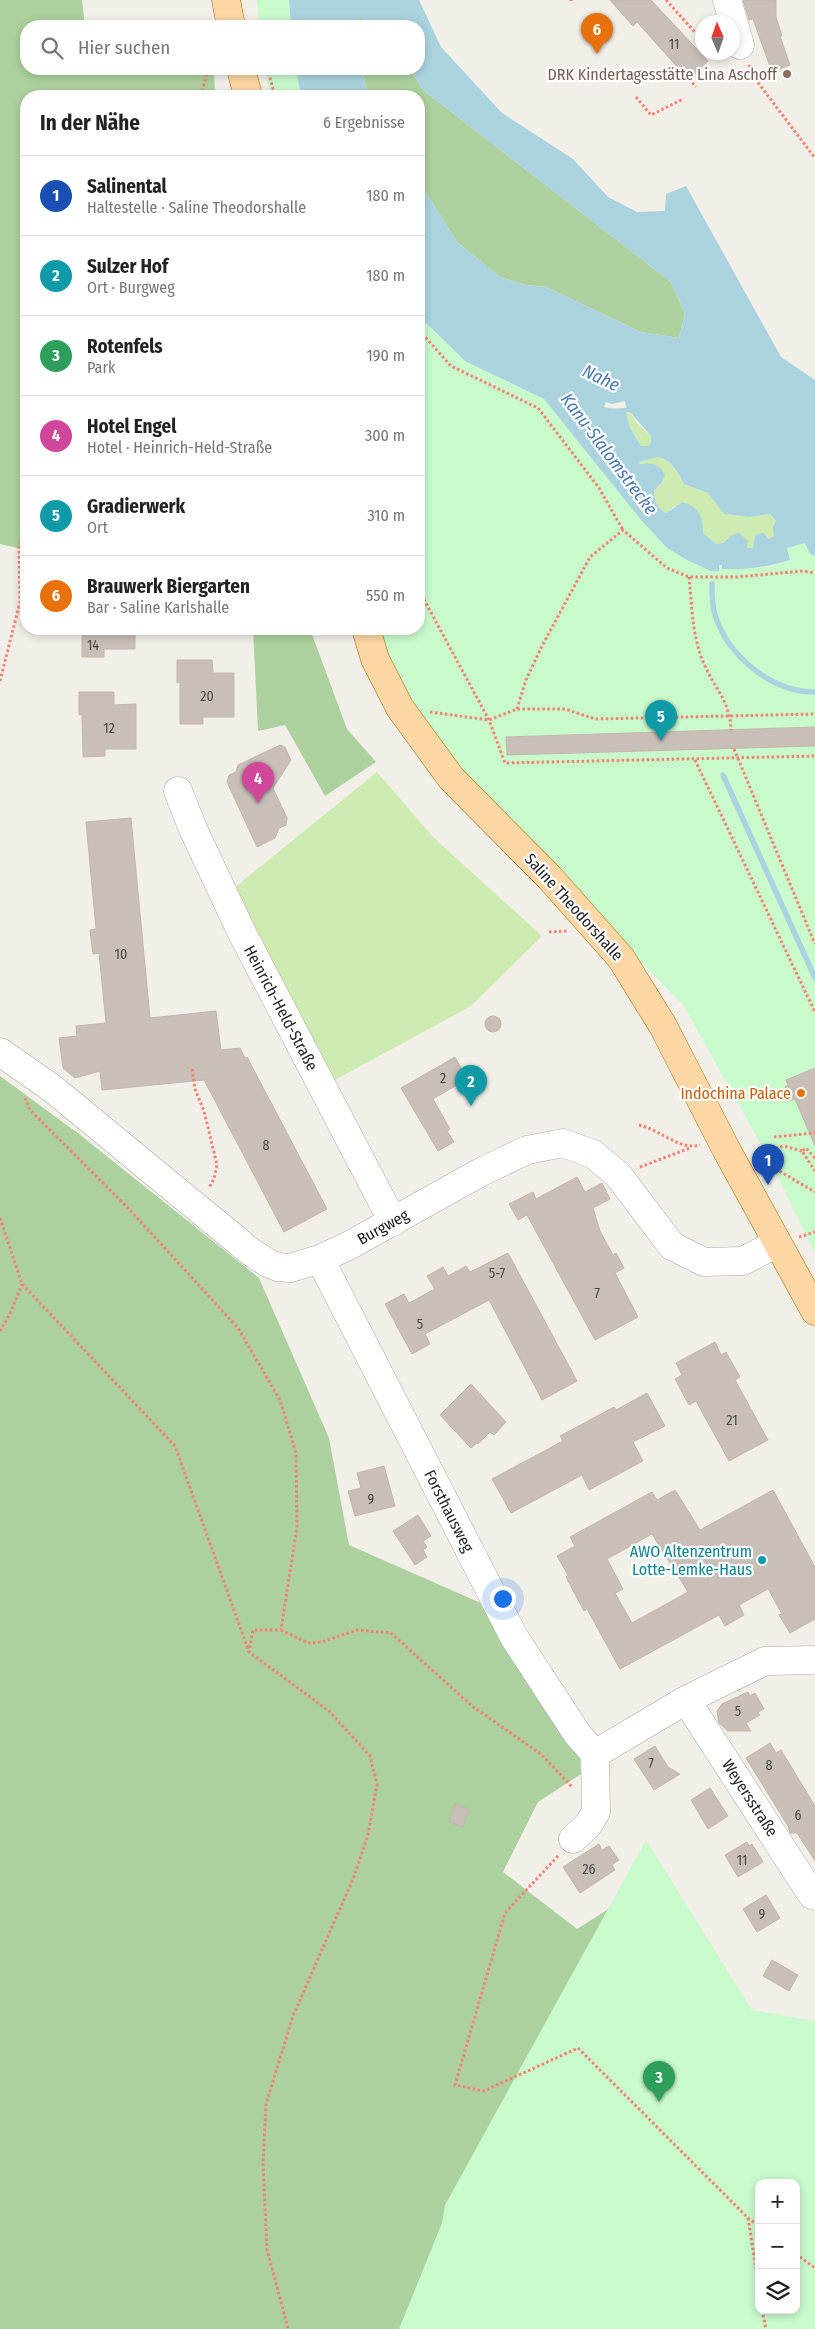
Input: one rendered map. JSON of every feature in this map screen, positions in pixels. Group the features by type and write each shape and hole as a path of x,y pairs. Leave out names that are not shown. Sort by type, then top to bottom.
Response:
{"main road":[{"path":"226,0 230,20"},
{"path":"243,75 246,90"},
{"name":"Saline Theodorshalle","path":"368,635 375,659 400,708 450,778 550,878 621,958 738,1148 777,1243 815,1311"}],"street":[{"path":"727,0 731,15"},
{"name":"Heinrich-Held-Straße","path":"178,790 193,829 242,933 393,1222"},
{"name":"Burgweg","path":"0,1052 53,1089 196,1209 268,1263 290,1268 320,1260 393,1222 480,1172 527,1150 563,1143 593,1154 618,1175 672,1246 704,1262 743,1261 777,1243"},
{"name":"Forsthausweg","path":"320,1260 514,1637 578,1735 595,1754"},
{"path":"574,1839 588,1825 596,1812 595,1754 686,1700 765,1661 815,1660"},
{"name":"Weyersstraße","path":"686,1700 812,1895 815,1896"}],"path":[{"path":"666,0 695,32"},
{"path":"740,45 753,76 815,158"},
{"path":"203,90 206,75"},
{"path":"269,75 273,90"},
{"path":"690,79 696,87"},
{"path":"636,97 651,116 683,100"},
{"path":"425,337 451,366 538,408 599,488 623,530 667,568 689,577 737,577 803,571 815,573"},
{"path":"517,710 526,680 542,646 590,557 623,530"},
{"path":"0,681 20,602 20,544"},
{"path":"689,577 694,630 704,666 722,696 730,715 731,730"},
{"path":"425,601 489,720 505,763 815,756"},
{"path":"400,708 489,720 517,710 565,709 595,719 815,714"},
{"path":"734,749 815,944"},
{"path":"695,760 815,1012"},
{"path":"192,1069 195,1089 204,1110 218,1165 214,1179 196,1209"},
{"path":"22,1092 30,1110 129,1209 238,1328 280,1400 296,1453 297,1527 281,1630"},
{"path":"639,1125 650,1127 691,1148"},
{"path":"774,1137 815,1133"},
{"path":"618,1175 701,1145 707,1158 738,1148 756,1153 767,1164 815,1192"},
{"path":"756,1153 784,1146 802,1151 806,1148 815,1158"},
{"path":"802,1151 815,1171"},
{"path":"0,1218 22,1284 175,1446 249,1652 329,1711 370,1756 377,1784 368,1835 353,1879 292,2016 266,2104 263,2163 267,2249 288,2329"},
{"path":"0,1331 10,1314 22,1284"},
{"path":"249,1652 253,1630 281,1630 308,1644 322,1642 357,1630 391,1633 472,1706 542,1755 596,1812"},
{"path":"574,1839 505,1913 455,2085 484,2091 578,2048 748,2218 756,2224"},
{"path":"748,2218 756,2269"},
{"path":"800,2257 815,2268"},
{"path":"763,2314 766,2329"}],"green space":[{"path":"0,0 82,0 84,20 20,20 20,75 214,75 215,90 20,90 20,549 0,544"},
{"path":"257,0 289,0 291,20 259,20"},
{"path":"266,75 297,75 300,90 269,90"},
{"path":"363,75 414,75 423,90 367,90"},
{"path":"425,92 671,282 685,314 679,338 641,332 546,287 526,285 500,277 457,242 425,191"},
{"path":"425,322 465,361 544,399 641,520 666,547 719,571 719,565 767,567 790,560 786,548 805,543 810,554 815,556 815,1253 769,1159 684,1006 459,774 406,702 378,635 425,635"},
{"path":"626,412 630,412 637,423 651,436 651,443 648,446 641,446 630,428"},
{"path":"658,457 667,461 677,471 684,484 708,493 724,514 750,517 770,514 776,521 774,536 769,539 755,535 753,548 747,548 732,535 723,543 716,544 703,533 703,527 675,506 666,513 660,509 654,495 654,491 659,486 646,463 640,464 638,462"},
{"path":"253,635 312,635 347,729 376,762 325,796 285,725 258,731"},
{"path":"377,772 433,837 542,936 471,1006 333,1081 234,888"},
{"path":"0,1076 79,1134 259,1278 329,1438 349,1545 483,1604 579,1746 581,1774 538,1802 503,1872 577,1929 654,1880 747,2024 815,2039 815,2329 0,2329"},
{"path":"646,1840 752,2010 815,2021 815,2329 399,2329 442,2223 445,2205"}],"water":[{"path":"289,0 419,0 441,47 502,113 573,159 608,197 637,212 665,211 666,194 686,186 781,357 815,380 815,556 810,554 805,543 787,548 790,560 756,568 722,569 722,565 719,565 719,571 711,571 685,559 666,547 641,520 544,399 465,361 425,322 425,191 457,242 500,277 526,285 546,287 641,332 679,338 685,314 671,282 423,90 414,75 425,75 425,20 367,20 358,17 358,20 291,20","holes":["625,401 626,408 612,408 604,407 606,402 612,404","626,412 630,412 651,436 651,443 648,446 641,446 630,428","658,457 674,467 684,484 708,493 724,514 750,517 770,514 776,521 773,527 774,536 769,539 763,533 755,535 753,548 747,548 748,541 739,533 732,535 723,543 716,544 703,533 701,517 693,507 683,502 666,513 660,509 654,491 665,475 661,468 648,463 640,464 639,462"]},
{"path":"297,75 363,75 367,90 300,90"}],"building":[{"path":"610,0 651,0 695,47 695,60 708,61 689,80 637,22 633,26"},
{"path":"743,0 776,0 776,17 782,36 780,36 790,65 772,72 753,19 749,20"},
{"path":"82,635 135,635 135,649 104,649 104,657 82,657"},
{"path":"177,660 212,660 213,673 234,673 234,717 203,717 203,724 180,724 180,682 177,683"},
{"path":"79,692 114,692 114,705 136,704 136,749 105,749 105,756 83,757 82,714 79,715"},
{"path":"815,727 815,746 507,755 506,737"},
{"path":"280,745 285,747 291,760 273,788 287,818 286,825 279,828 275,838 257,847 227,782 229,775 236,772 238,765"},
{"path":"131,818 150,1018 216,1011 221,1050 240,1048 245,1058 247,1057 327,1209 284,1232 204,1080 102,1090 100,1071 75,1078 63,1068 59,1038 77,1036 76,1026 106,1023 99,953 93,954 90,930 96,929 86,822"},
{"path":"490,1016 496,1016 501,1021 499,1030 490,1032 485,1027 485,1021"},
{"path":"455,1057 467,1079 433,1099 450,1129 447,1131 454,1142 438,1151 401,1088"},
{"name":"Indochina Palace","path":"815,1068 815,1146 795,1099 790,1101 785,1087 788,1085 786,1080"},
{"path":"577,1177 585,1192 602,1183 610,1199 593,1208 600,1231 613,1255 616,1253 624,1268 615,1273 638,1317 595,1340 527,1215 518,1220 509,1204 533,1192 536,1199"},
{"path":"508,1253 577,1381 542,1400 489,1300 425,1334 430,1344 412,1354 385,1304 404,1294 409,1303 435,1289 427,1276 443,1267 448,1276 466,1266 470,1272"},
{"path":"715,1342 721,1355 726,1352 740,1377 735,1380 768,1440 729,1461 696,1401 689,1405 675,1379 682,1375 676,1363"},
{"path":"471,1384 506,1422 494,1435 490,1432 471,1448 440,1415"},
{"path":"647,1393 665,1426 633,1442 643,1461 589,1490 582,1475 511,1513 492,1479 563,1441 560,1436 614,1407 616,1410"},
{"path":"384,1466 395,1506 355,1516 348,1491 361,1488 357,1473"},
{"path":"675,1490 700,1530 773,1490 815,1567 815,1619 790,1633 779,1615 782,1614 768,1589 739,1605 744,1615 725,1626 719,1615 620,1669 587,1609 584,1611 566,1577 568,1575 557,1556 575,1546 570,1537 652,1492 657,1500","holes":["652,1534 688,1592 632,1623 615,1593 623,1589 607,1559"]},
{"path":"418,1515 431,1536 423,1541 427,1547 423,1550 427,1557 415,1565 393,1531"},
{"path":"748,1692 750,1696 755,1693 764,1709 758,1712 760,1715 746,1723 751,1731 728,1731 719,1723 717,1711 722,1704"},
{"path":"770,1743 776,1753 781,1750 815,1806 815,1861 797,1833 790,1833 788,1826 746,1758"},
{"path":"655,1746 668,1767 680,1774 654,1790 634,1759"},
{"path":"710,1788 728,1816 708,1829 691,1800"},
{"path":"455,1804 469,1809 463,1827 449,1822"},
{"path":"747,1842 749,1846 752,1844 763,1862 738,1877 725,1855"},
{"path":"599,1844 602,1850 609,1846 619,1860 612,1865 615,1870 580,1893 563,1867"},
{"path":"766,1895 780,1918 757,1932 743,1909"},
{"path":"772,1960 798,1975 789,1991 763,1976"}],"waterway":[{"path":"712,584 715,615 721,630 741,657 753,669 783,686 815,692"},
{"path":"723,775 815,978"}],"place":[{"name":"Brauwerk Biergarten","path":"597,54"},
{"name":"DRK Kindertagesstätte Lina Aschoff","path":"787,74"},
{"name":"Gradierwerk","path":"661,741"},
{"name":"Hotel Engel","path":"258,803"},
{"name":"Indochina Palace","path":"801,1093"},
{"name":"Sulzer Hof","path":"471,1106"},
{"name":"Salinental","path":"768,1185"},
{"name":"AWO Altenzentrum Lotte-Lemke-Haus","path":"762,1560"},
{"name":"Rotenfels","path":"659,2102"}],"water label":[{"name":"Nahe","path":"601,378"},
{"name":"Kanu-Slalomstrecke","path":"609,454"}]}
